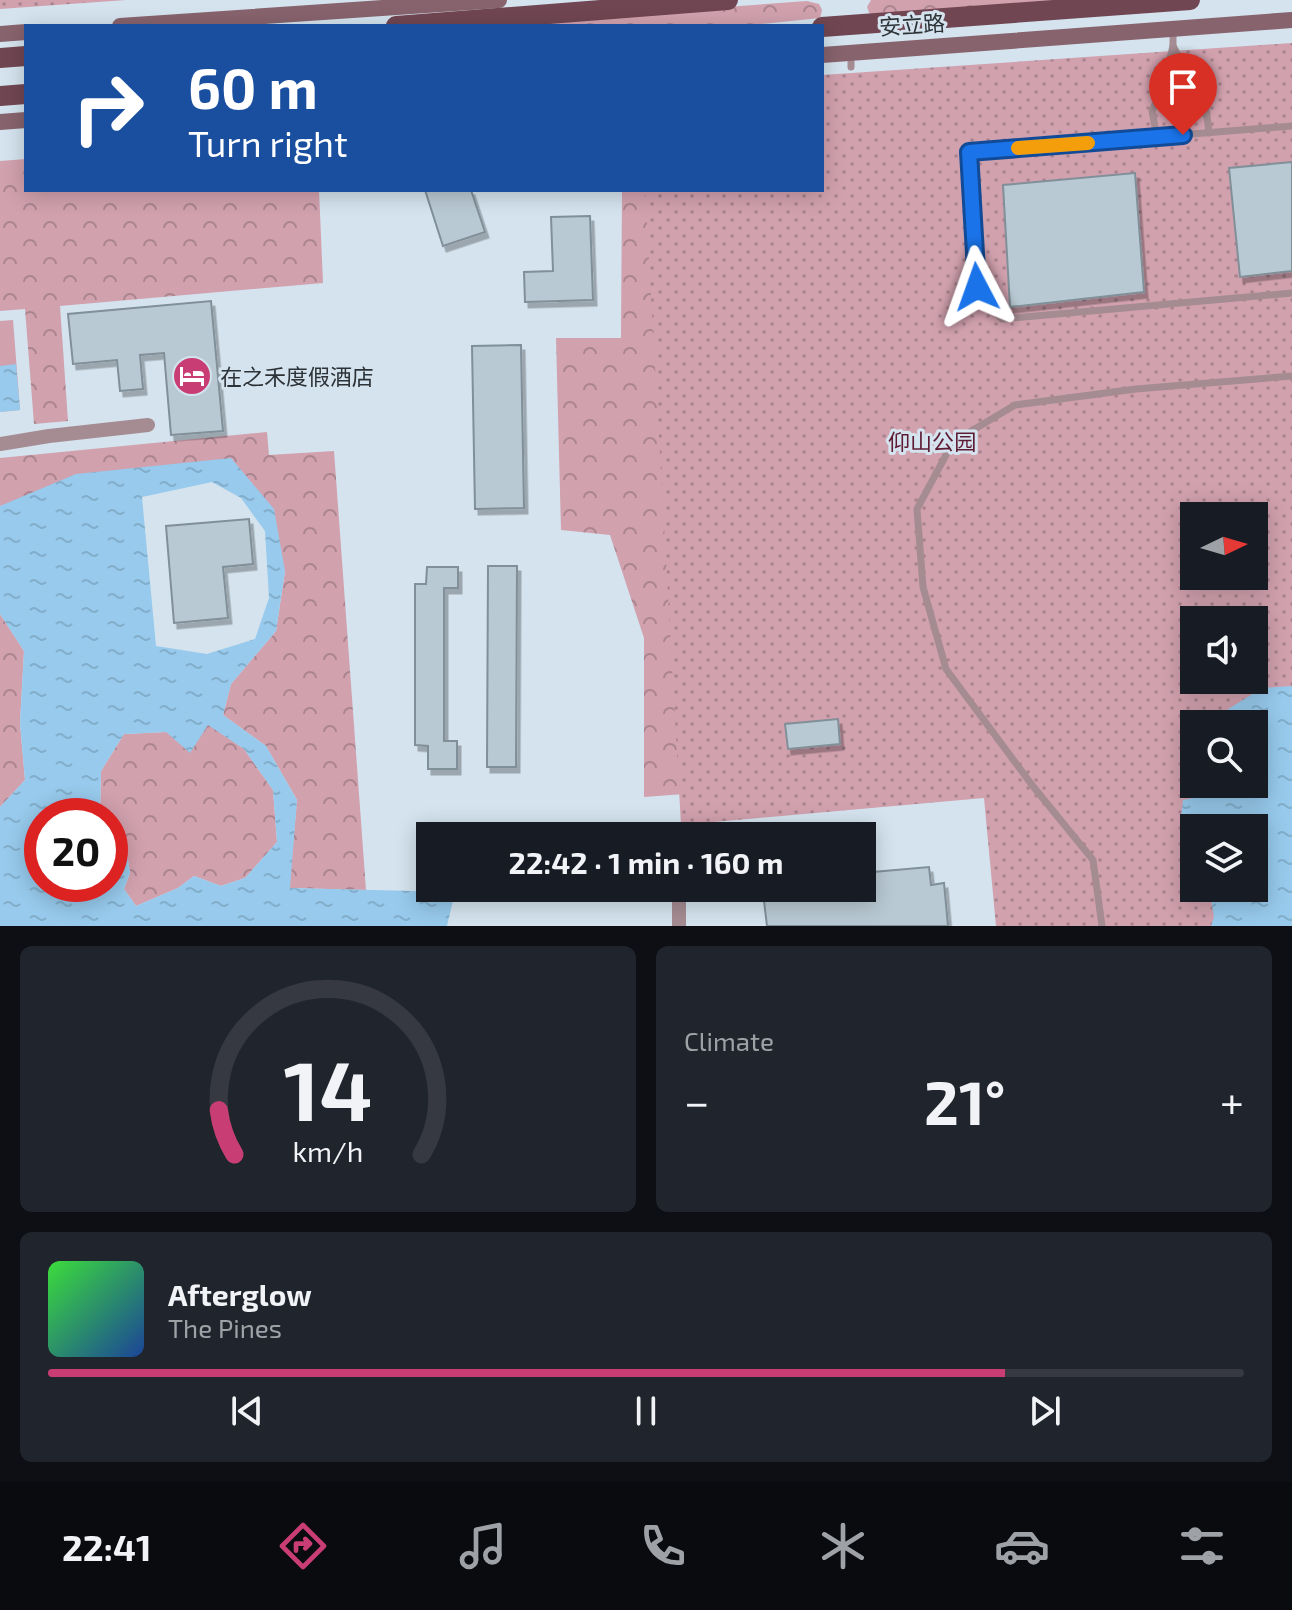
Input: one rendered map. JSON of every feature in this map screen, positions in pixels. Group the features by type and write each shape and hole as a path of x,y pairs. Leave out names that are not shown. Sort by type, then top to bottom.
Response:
{"main road":[{"path":"422,24 728,0"},
{"name":"安立路","path":"824,27 1190,0"},
{"path":"0,58 24,56"},
{"path":"0,96 24,94"}],"street":[{"path":"149,24 499,0"},
{"name":"安立路","path":"824,55 851,60 1173,28 1292,20"},
{"path":"0,34 24,32"},
{"path":"0,122 24,120"},
{"path":"0,444 148,425"},
{"path":"679,902 679,926"}],"lane":[{"path":"1157,137 1152,111 1163,87 1173,46 1173,28"},
{"path":"1173,46 1206,107 1209,133"},
{"path":"1292,126 969,152 977,287 1002,319 1292,293"},
{"path":"1102,926 1093,860 1032,785 946,669 923,587 917,509 953,442 1015,405 1136,389 1292,376"}],"green space":[{"path":"0,0 126,0 0,9"},
{"path":"871,0 1127,0 870,15 867,7"},
{"path":"807,1 819,4 822,10 820,18 762,24 496,24"},
{"name":"仰山公园","path":"1292,43 1292,926 996,926 984,798 715,822 681,822 645,192 824,192 824,75"},
{"path":"24,159 24,192 319,192 323,283 60,306 68,421 34,424 25,309 0,311 0,161"},
{"path":"622,192 711,192 685,794 644,797 644,638 610,535 561,530 556,338 621,338"},
{"path":"13,320 20,410 0,412 0,321"},
{"path":"267,432 269,455 334,451 366,890 289,888 297,800 266,746 223,715 231,684 276,631 285,571 232,459 0,506 0,458"},
{"path":"0,614 24,651 20,723 25,780 0,807"},
{"path":"208,724 244,749 273,790 277,842 245,878 221,886 194,876 178,888 136,906 128,895 128,798 100,798 101,771 124,734 166,732"}],"water":[{"path":"16,364 20,410 0,412 0,366"},
{"path":"231,458 274,509 285,571 276,631 231,684 223,715 266,746 297,800 290,888 416,891 416,902 453,902 447,926 0,926 0,807 25,780 20,723 24,651 0,614 0,506 76,474","holes":["212,482 241,498 265,531 269,598 255,639 207,654 156,646 142,497","208,725 244,749 273,790 277,842 245,878 221,886 194,876 178,888 136,906 128,895 128,902 24,902 24,798 100,798 101,771 124,734 166,732 190,753"]},
{"path":"1292,686 1292,926 1211,926 1214,917 1211,902 1268,902 1268,814 1181,814 1183,800 1268,798 1268,710 1227,710 1252,694 1268,694 1268,688"}],"building":[{"path":"1292,162 1292,271 1240,277 1229,168"},
{"path":"1135,173 1144,292 1010,307 1003,185"},
{"path":"426,192 472,192 485,232 443,246"},
{"path":"590,216 593,300 525,302 524,272 553,271 551,217"},
{"name":"在之禾度假酒店","path":"211,301 223,431 171,435 164,353 140,355 143,389 120,391 117,360 73,364 68,314"},
{"path":"521,345 524,508 475,509 472,346"},
{"path":"249,519 253,564 223,567 228,618 174,623 166,526"},
{"path":"488,566 517,566 516,767 487,767"},
{"path":"427,567 458,567 458,588 444,588 444,741 457,741 457,769 428,769 428,746 415,745 415,584 426,584"},
{"path":"838,719 840,744 788,749 785,724"},
{"path":"929,867 931,885 944,883 948,926 767,926 764,902 876,902 876,872"}],"slow traffic":[{"path":"1018,148 1088,143"}],"place":[{"name":"在之禾度假酒店","path":"192,376"}],"route":[{"path":"977,287 969,152 1183,135"}]}
